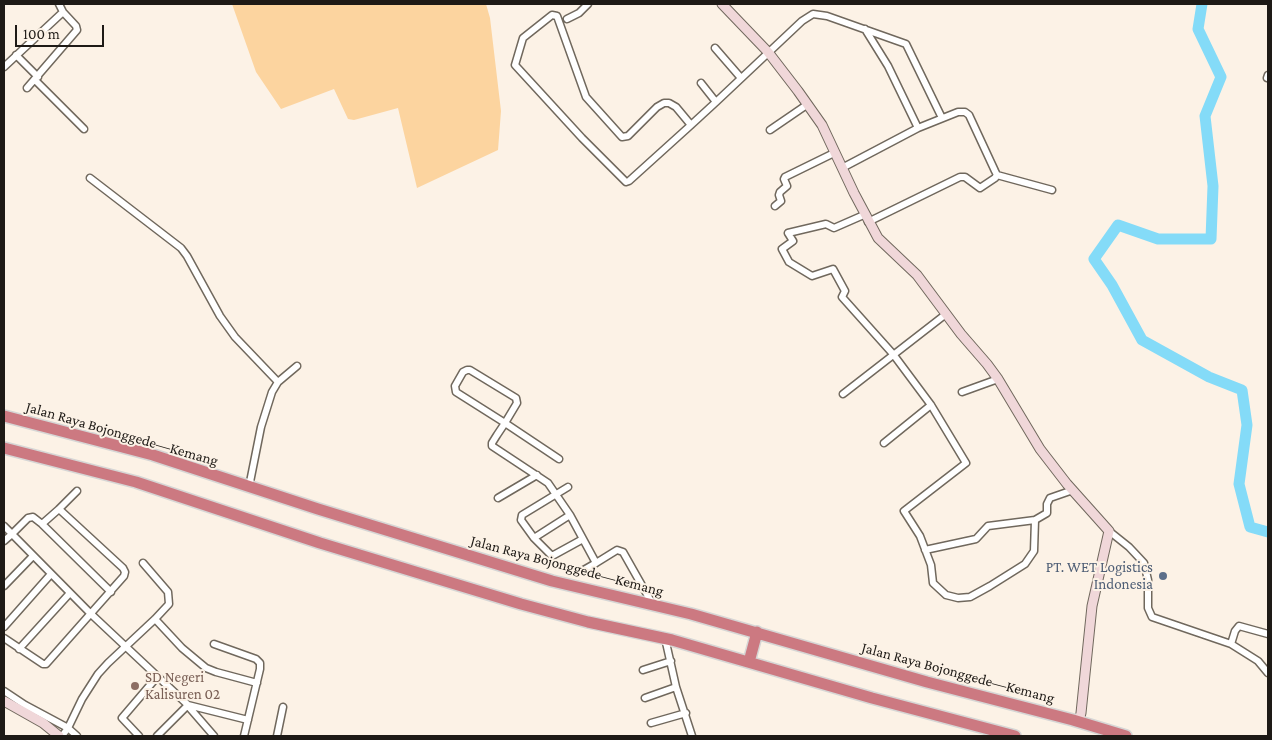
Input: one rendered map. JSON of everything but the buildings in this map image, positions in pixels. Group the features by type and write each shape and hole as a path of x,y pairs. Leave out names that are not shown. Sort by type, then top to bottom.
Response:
{"highway":[{"name":"Jalan Raya Bojonggede—Kemang","path":"4,416 153,455 249,487 552,581 757,632 927,682 1079,721 1126,736"},
{"path":"4,448 136,482 320,543 496,596 579,619 665,638 872,698 1015,736"},
{"path":"748,662 757,632"}],"street":[{"path":"27,88 77,30 59,4"},
{"path":"567,19 579,13 588,4"},
{"path":"722,4 768,52 808,104 823,128 878,238 917,275 961,334 998,379 1040,448 1072,490 1144,563 1148,580 1148,608 1150,615 1156,619 1231,644 1258,661 1268,673"},
{"path":"4,67 63,12"},
{"path":"691,125 676,107 669,103 664,103 657,107 630,134 625,138 622,137 586,97 557,16 552,16 523,38 515,65 624,181 629,181 691,125 716,102 802,21 813,14 820,14 906,44 942,118"},
{"path":"865,29 888,66 918,128"},
{"path":"715,48 741,78"},
{"path":"16,55 84,129"},
{"path":"701,83 716,102"},
{"path":"770,130 808,104"},
{"path":"842,168 918,128 962,111 969,115 997,175 1052,190"},
{"path":"775,206 782,201 779,195 787,186 785,177 834,153"},
{"path":"997,175 996,178 980,188 965,177 960,177 867,218 834,228 826,224 788,233 793,241 782,249 789,262 812,276 833,269 845,291 842,297 893,354 931,405 966,463 904,511 920,536 931,565 933,583 946,594 958,598 970,597 1025,564 1034,551 1034,520"},
{"path":"90,178 181,248 230,330 246,350 278,382"},
{"path":"843,394 946,314"},
{"path":"249,487 264,413 272,392 278,382 297,366"},
{"path":"559,459 505,423 456,392 455,386 465,370 470,370 516,398 517,402 505,423 492,443 492,446 548,483 557,494 596,563"},
{"path":"962,392 998,379"},
{"path":"884,443 931,405"},
{"path":"498,498 537,475"},
{"path":"568,487 521,517 524,526 552,556 583,539"},
{"path":"925,550 976,539 988,526 1034,520 1047,513 1047,504 1050,498 1072,490"},
{"path":"42,524 77,491"},
{"path":"4,638 43,664 46,664 124,578 125,572 123,568 59,509"},
{"path":"4,541 30,516 33,517 111,592"},
{"path":"534,538 570,516"},
{"path":"4,526 91,614 157,678 188,705 214,736"},
{"path":"1079,721 1092,606 1110,530"},
{"path":"582,571 618,550 622,551 653,605"},
{"path":"4,586 33,556"},
{"path":"4,702 43,723 61,736 68,728 93,681 108,663 168,606 168,592 143,563"},
{"path":"4,627 51,574"},
{"path":"19,649 70,593"},
{"path":"155,619 182,648 206,668 257,683"},
{"path":"1231,644 1238,626 1268,634"},
{"path":"665,638 676,687 692,736"},
{"path":"214,644 259,660 260,670 244,736"},
{"path":"643,670 670,661"},
{"path":"139,736 122,718 157,678"},
{"path":"644,698 676,687"},
{"path":"4,691 68,728 77,736"},
{"path":"188,705 248,720"},
{"path":"157,736 188,705"},
{"path":"277,736 284,707"},
{"path":"650,723 686,713"}],"shaded area":[{"path":"232,4 486,4 490,18 501,111 498,150 417,188 398,108 354,120 348,119 334,89 281,109 256,72"}],"waterway":[{"path":"1202,4 1198,29 1221,77 1205,116 1213,186 1211,239 1158,239 1118,225 1094,259 1112,285 1142,340 1209,377 1242,390 1247,425 1239,484 1250,527 1268,532"}],"place":[{"name":"PT. WET Logistics Indonesia","path":"1163,576"},
{"name":"SD Negeri Kalisuren 02","path":"135,686"}]}
